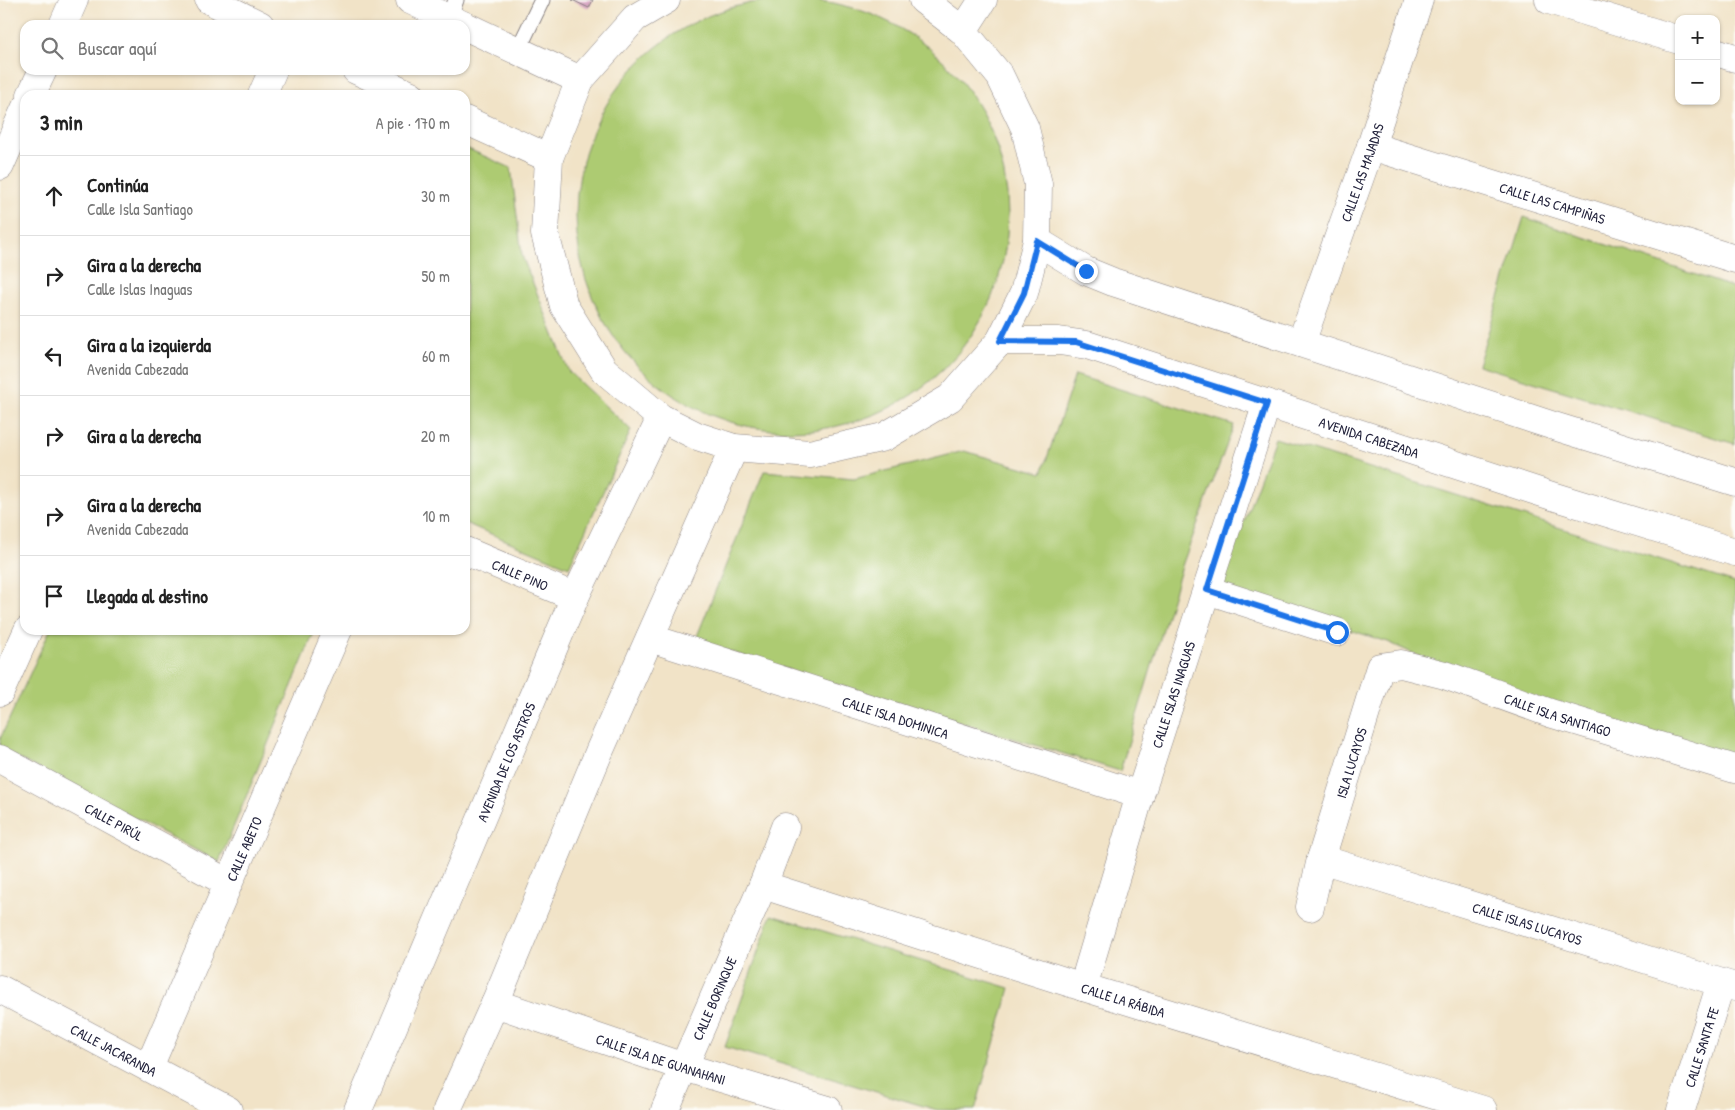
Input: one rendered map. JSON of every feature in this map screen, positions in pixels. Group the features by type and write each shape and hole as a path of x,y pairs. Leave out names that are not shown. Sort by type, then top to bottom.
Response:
{"street":[{"path":"65,20 74,0"},
{"path":"209,0 250,20"},
{"path":"410,0 458,17"},
{"path":"666,0 634,18 580,80 549,158 545,234 564,306 604,370 661,418 697,436 734,448 810,454 884,437 950,398 1000,341 1024,293 1037,241 1038,184 1025,128 1000,76 963,31 923,0"},
{"path":"963,31 983,0"},
{"name":"CALLE LAS MAJADAS","path":"1301,343 1419,0"},
{"path":"1549,0 1675,39"},
{"path":"470,24 518,50 580,80"},
{"path":"1720,53 1735,58"},
{"path":"33,90 41,75"},
{"path":"264,90 270,75"},
{"path":"367,75 399,90"},
{"path":"0,166 6,135 20,116"},
{"path":"470,122 549,158"},
{"name":"CALLE LAS CAMPIÑAS","path":"1370,146 1735,259"},
{"path":"1037,241 1086,271 1113,282 1554,426 1735,482"},
{"name":"AVENIDA CABEZADA","path":"1000,341 1076,342 1552,496 1735,552"},
{"name":"CALLE ISLAS INAGUAS","path":"1083,987 1140,795 1267,403"},
{"name":"AVENIDA DE LOS ASTROS","path":"358,1110 576,597 661,418"},
{"path":"447,1110 495,1003 599,752 734,448"},
{"name":"CALLE PINO","path":"470,553 576,597"},
{"path":"1207,590 1337,632"},
{"path":"0,692 26,635"},
{"name":"CALLE ABETO","path":"149,1068 336,635"},
{"name":"CALLE ISLA DOMINICA","path":"650,638 1140,795"},
{"name":"CALLE ISLA SANTIAGO","path":"1380,667 1401,664 1446,675 1550,713 1735,769"},
{"name":"ISLA LUCAYOS","path":"1310,907 1321,858 1380,667"},
{"name":"CALLE PIRÚL","path":"0,759 228,883"},
{"name":"CALLE BORINQUE","path":"665,1110 785,827"},
{"name":"CALLE ISLAS LUCAYOS","path":"1321,858 1728,985"},
{"name":"CALLE LA RÁBIDA","path":"762,885 1083,987 1483,1110"},
{"name":"CALLE SANTA FE","path":"1680,1110 1728,985"},
{"name":"CALLE JACARANDA","path":"0,989 228,1110"},
{"name":"CALLE ISLA DE GUANAHANI","path":"495,1003 684,1068 828,1110"}],"lane":[{"path":"518,50 542,0"}],"green space":[{"path":"792,-1 834,3 875,15 912,35 945,62 972,95 992,132 1004,173 1008,215 1004,257 992,298 972,335 945,368 912,395 875,415 834,427 792,431 750,427 709,415 672,395 639,368 612,335 592,298 580,257 576,215 580,173 592,132 612,95 639,62 672,35 709,15 750,3"},
{"path":"470,150 511,168 522,256 569,372 631,430 569,567 470,525"},
{"path":"1524,217 1735,288 1735,444 1478,365"},
{"path":"1075,375 1234,425 1183,563 1120,771 695,641 764,471 854,479 964,451 1042,473"},
{"path":"1275,438 1735,583 1735,757 1469,679 1388,642 1219,589"},
{"path":"48,635 313,635 219,862 0,749 0,739"},
{"path":"771,915 1010,988 975,1110 937,1110 725,1047"}],"building":[{"path":"572,0 593,0 589,8"}],"route":[{"path":"1086,271 1037,241 1024,293 1000,341 1076,342 1267,403 1207,590 1337,632"}]}
